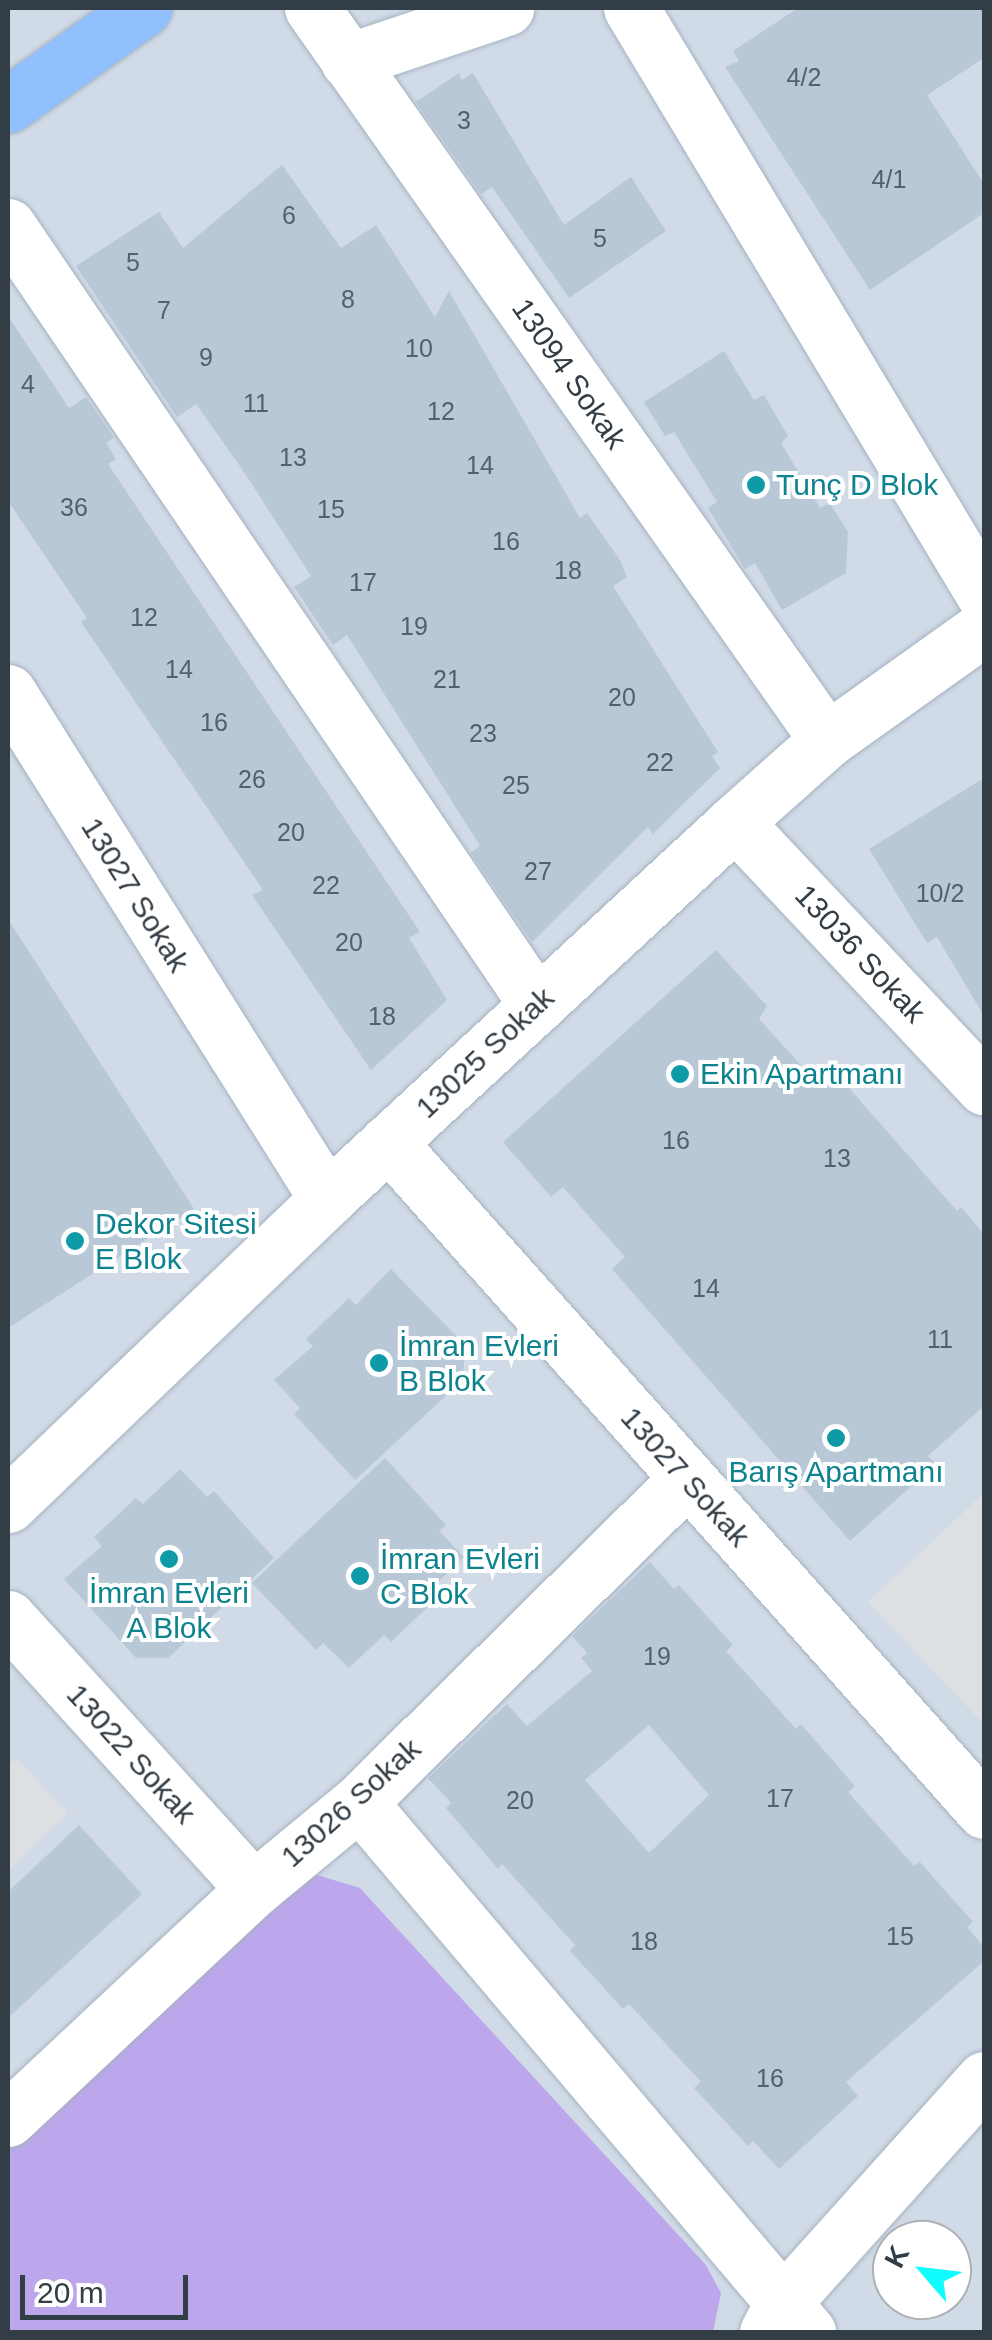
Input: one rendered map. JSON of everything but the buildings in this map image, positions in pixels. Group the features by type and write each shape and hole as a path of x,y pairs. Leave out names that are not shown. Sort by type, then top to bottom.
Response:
{"main road":[{"path":"8,105 144,8"}],"street":[{"name":"13094 Sokak","path":"312,8 826,740"},
{"path":"348,61 506,8"},
{"path":"632,8 984,596"},
{"path":"8,226 537,1005"},
{"name":"13025 Sokak","path":"8,1505 388,1142 826,740 984,628"},
{"name":"13027 Sokak","path":"8,692 327,1200"},
{"name":"13036 Sokak","path":"735,822 984,1087"},
{"name":"13027 Sokak","path":"388,1142 984,1810"},
{"name":"13026 Sokak","path":"8,2119 254,1889 359,1802 686,1479"},
{"name":"13022 Sokak","path":"8,1618 254,1889"},
{"path":"359,1802 785,2323 984,2079"}],"shaded area":[{"path":"8,8 984,8 984,2332 8,2332"},
{"path":"984,1493 984,1716 980,1720 868,1602"},
{"path":"16,1758 68,1813 8,1871 8,1766"},
{"path":"304,1871 360,1888 706,2265 721,2293 713,2332 8,2332 8,2149"}],"place":[{"name":"Tunç D Blok","path":"756,485"},
{"name":"Ekin Apartmanı","path":"680,1074"},
{"name":"Dekor Sitesi E Blok","path":"75,1241"},
{"name":"İmran Evleri B Blok","path":"379,1363"},
{"name":"Barış Apartmanı","path":"836,1438"},
{"name":"İmran Evleri A Blok","path":"169,1559"},
{"name":"İmran Evleri C Blok","path":"360,1576"}]}
